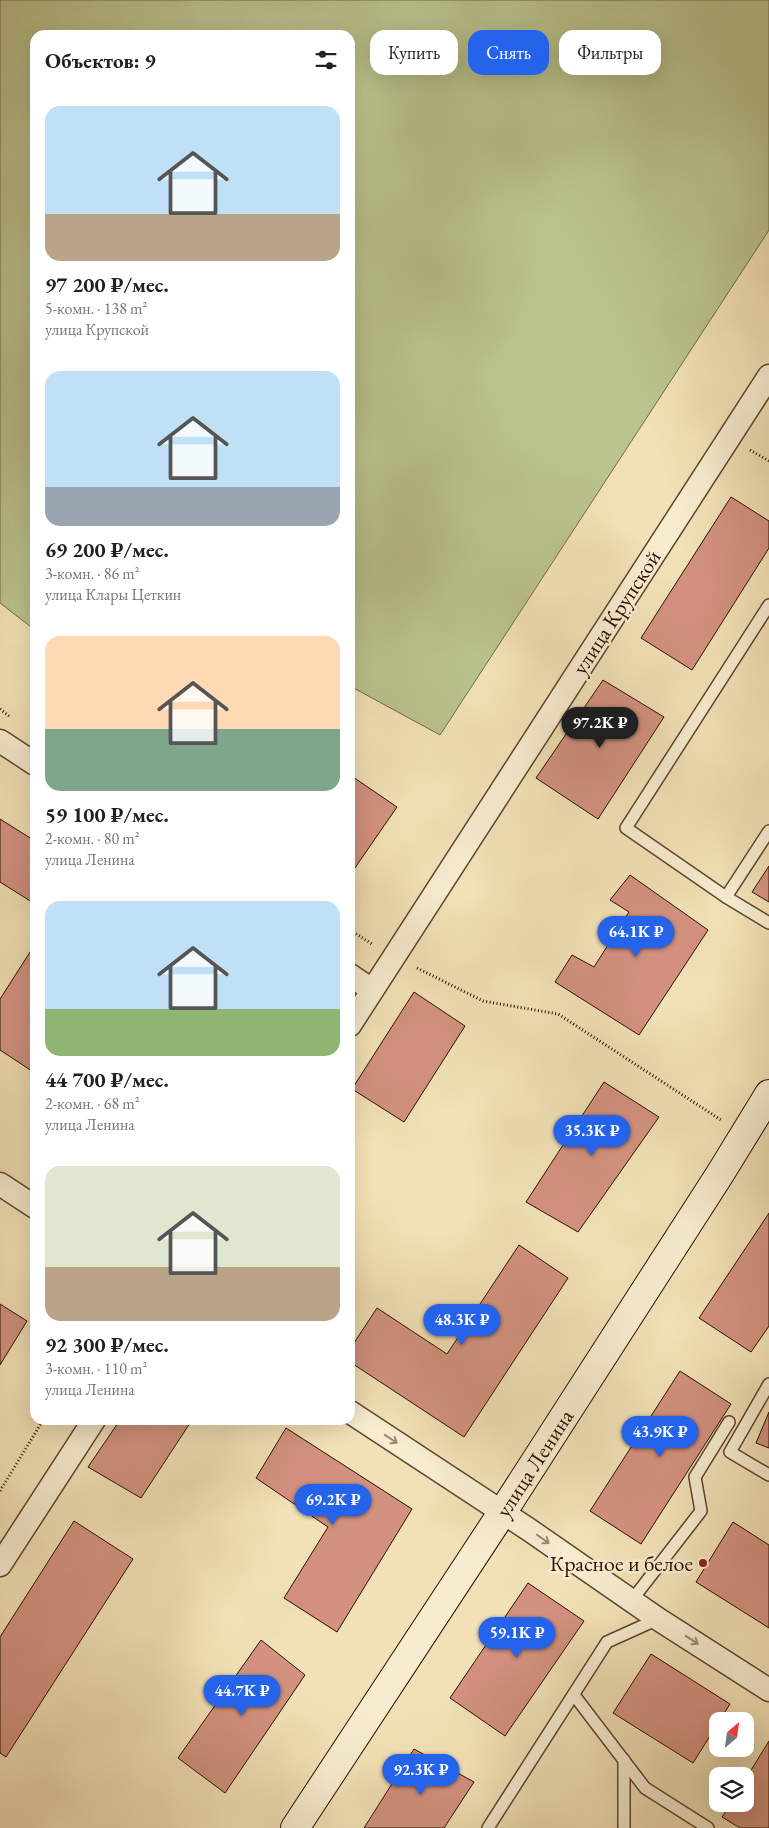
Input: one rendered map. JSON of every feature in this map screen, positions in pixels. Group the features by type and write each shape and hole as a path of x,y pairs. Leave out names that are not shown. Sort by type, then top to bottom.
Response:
{"main road":[{"name":"улица Ленина","path":"295,1828 502,1513 769,1094"}],"street":[{"name":"улица Крупской","path":"355,1017 769,376"},
{"path":"0,741 30,761"},
{"path":"355,978 372,990"},
{"path":"0,1184 30,1204"},
{"path":"355,1415 528,1529 658,1619 769,1690"},
{"path":"0,1566 91,1425"}],"lane":[{"path":"769,605 626,828 726,897 769,923"},
{"path":"726,897 769,831"},
{"path":"769,1384 730,1452 769,1475"},
{"path":"632,1600 701,1511 696,1477 729,1422"},
{"path":"488,1828 607,1642 658,1619"},
{"path":"574,1695 645,1788 708,1828"},
{"path":"624,1760 624,1828"}],"path":[{"path":"355,933 394,957 483,1000 558,1014 742,1135"},
{"path":"0,1491 40,1425"}],"green space":[{"path":"0,0 769,0 769,230 440,735 355,689 355,30 30,30 30,626 0,603"}],"building":[{"path":"731,497 769,521 769,548 692,670 641,638"},
{"path":"603,680 664,717 598,819 536,778"},
{"path":"355,778 397,807 355,868"},
{"path":"0,819 30,838 30,901 0,882"},
{"path":"769,866 769,902 752,892"},
{"path":"630,875 708,930 639,1035 555,982 572,955 594,967 629,912 610,900"},
{"path":"30,952 30,1070 0,1050 0,999"},
{"path":"414,992 465,1026 404,1122 355,1091 355,1084"},
{"path":"604,1082 659,1117 578,1232 526,1202"},
{"path":"769,1213 769,1326 751,1352 699,1318"},
{"path":"519,1245 568,1278 464,1437 355,1365 355,1341 377,1308 447,1354"},
{"path":"0,1304 27,1321 0,1365"},
{"path":"680,1371 731,1404 641,1544 590,1511"},
{"path":"769,1412 769,1448 756,1443"},
{"path":"117,1425 189,1425 141,1498 88,1467"},
{"path":"286,1428 412,1509 337,1632 284,1598 328,1527 256,1478"},
{"path":"74,1521 133,1559 6,1757 0,1753 0,1637"},
{"path":"733,1522 769,1545 769,1628 696,1582"},
{"path":"528,1583 584,1621 505,1736 450,1698"},
{"path":"261,1640 305,1675 225,1793 178,1758"},
{"path":"651,1654 730,1704 725,1712 709,1712 709,1737 693,1763 613,1713"},
{"path":"769,1741 769,1828 740,1828 722,1817 725,1812 754,1812 753,1767"},
{"path":"414,1749 474,1782 444,1828 364,1828"}],"place":[{"name":"Красное и белое","path":"703,1563"}]}
